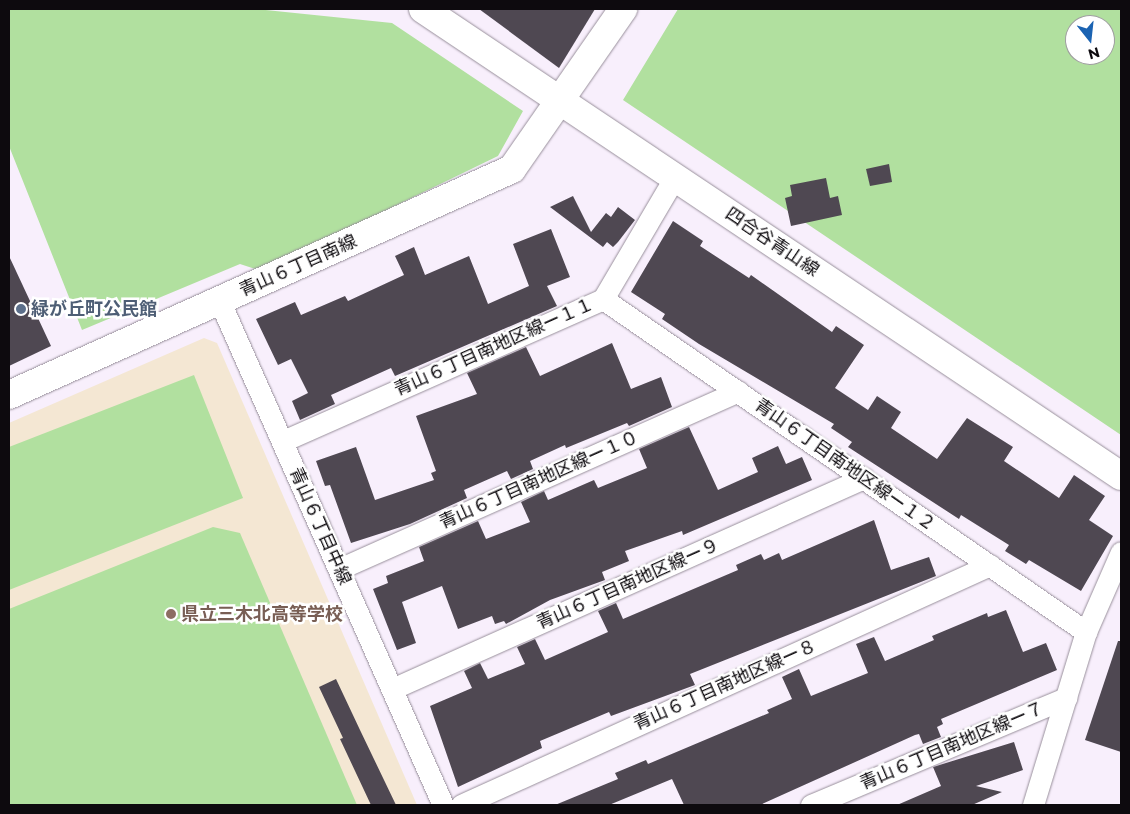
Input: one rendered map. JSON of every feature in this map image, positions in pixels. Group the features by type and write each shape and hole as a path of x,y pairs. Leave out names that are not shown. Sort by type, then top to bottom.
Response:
{"street":[{"name":"青山６丁目南線","path":"9,395 220,302 512,169 623,9"},
{"name":"四合谷青山線","path":"430,11 560,102 1121,476"},
{"name":"青山６丁目南地区線ー１１","path":"283,442 603,299 675,177"},
{"name":"青山６丁目南地区線ー１２","path":"603,299 1086,632"},
{"name":"青山６丁目中線","path":"220,302 443,805"},
{"name":"青山６丁目南地区線ー１０","path":"339,569 738,391"},
{"name":"青山６丁目南地区線ー９","path":"392,689 864,478"},
{"path":"1033,805 1086,632 1121,552"},
{"name":"青山６丁目南地区線ー８","path":"461,805 990,565"},
{"name":"青山６丁目南地区線ー７","path":"811,805 1066,698"}],"shaded area":[{"name":"県立三木北高等学校","path":"204,338 217,343 417,805 9,805 9,423"}],"green space":[{"path":"9,9 256,9 392,23 523,111 498,156 261,271 240,264 82,330 9,146"},
{"path":"678,9 1121,9 1121,435 623,100"},
{"path":"194,375 243,498 9,590 9,447"},
{"path":"213,527 240,533 357,805 9,805 9,609"}],"building":[{"path":"479,9 595,9 559,68"},
{"path":"889,164 892,182 870,186 866,169"},
{"path":"826,178 830,198 838,196 842,215 791,226 785,198 792,196 790,185"},
{"path":"573,196 591,232 606,213 611,217 618,207 635,220 613,247 607,242 603,247 550,207"},
{"path":"673,221 703,241 700,246 749,278 751,275 832,332 836,326 864,345 835,388 868,410 877,396 901,412 891,428 937,459 967,418 1013,447 1004,461 1059,498 1074,475 1105,496 1089,520 1113,536 1081,591 1029,560 1026,564 1005,551 1009,545 961,515 959,519 848,447 852,442 831,428 834,424 699,344 662,319 665,314 631,292"},
{"path":"551,229 570,277 547,286 557,306 395,376 391,368 331,395 335,404 300,420 292,401 308,393 291,359 278,365 256,319 295,302 301,315 345,296 348,301 404,275 395,256 414,247 425,275 469,256 488,304 529,286 513,244"},
{"name":"緑が丘町公民館","path":"9,256 51,346 9,366"},
{"path":"612,343 631,389 661,377 672,407 629,426 627,423 566,448 565,445 530,461 533,469 511,479 507,471 464,490 467,498 410,524 351,543 330,485 325,486 316,461 356,447 375,500 434,480 431,473 436,471 416,416 477,394 467,373 526,347 540,376"},
{"path":"689,427 718,490 758,472 752,458 778,446 786,464 802,457 812,480 683,535 682,531 625,551 629,561 602,572 605,580 550,600 506,624 504,621 495,624 492,616 458,629 442,586 402,602 416,643 397,650 373,589 388,583 386,576 424,561 419,547 478,521 486,539 530,522 521,502 544,491 548,500 594,480 598,488 647,468 639,449"},
{"path":"874,520 891,570 929,557 936,576 690,674 695,685 611,716 609,712 540,741 542,748 458,787 430,706 472,688 464,671 480,663 488,679 525,664 517,647 535,639 545,660 608,632 598,611 616,603 623,619 738,570 736,565 761,554 764,560 779,553 782,560"},
{"path":"1006,610 1023,652 1046,643 1057,670 941,719 943,724 937,727 941,737 923,744 919,734 915,735 760,805 684,805 672,779 609,805 555,805 618,779 615,773 646,760 648,764 769,713 767,710 792,699 782,677 799,669 811,696 868,673 856,644 874,637 885,661 934,640 932,636 987,613 988,617"},
{"path":"1118,641 1121,641 1121,752 1085,740"},
{"path":"336,679 396,805 371,805 340,739 343,738 319,687"},
{"path":"1014,742 1023,770 976,786 1002,792 972,805 897,805 941,786 933,767"}],"place":[{"name":"緑が丘町公民館","path":"21,309"},
{"name":"県立三木北高等学校","path":"171,614"}]}
